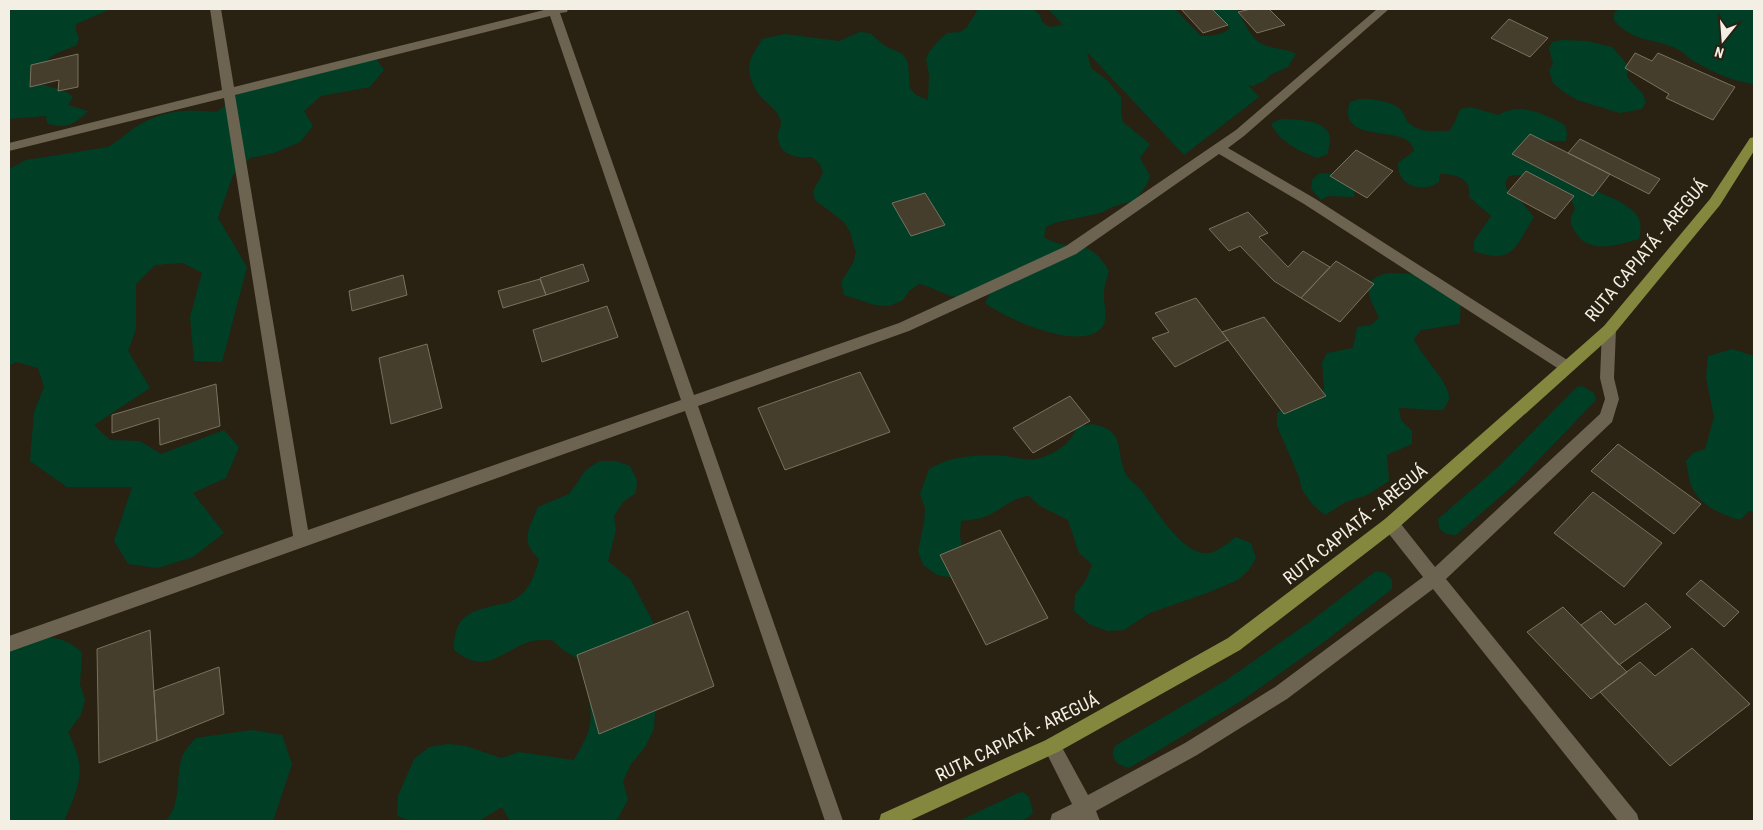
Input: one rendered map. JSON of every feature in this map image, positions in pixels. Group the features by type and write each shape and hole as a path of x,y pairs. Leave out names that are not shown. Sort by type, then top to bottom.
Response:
{"main road":[{"name":"RUTA CAPIATÁ - AREGUÁ","path":"888,821 1052,746 1234,644 1392,524 1609,330 1715,202 1754,141"}],"street":[{"path":"215,9 302,540"},
{"path":"9,644 904,326 1071,250 1240,133 1384,9"},
{"path":"9,147 557,10 834,821"},
{"path":"1218,148 1309,201 1567,367"},
{"path":"1059,821 1088,815 1281,693 1435,578 1607,417 1612,399 1607,378 1609,330"},
{"path":"1392,524 1630,821"},
{"path":"1052,746 1088,815"}],"green space":[{"path":"9,9 111,9 76,24 79,38 77,45 50,58 45,62 39,74 38,83 67,92 73,97 68,105 88,111 69,125 59,126 47,123 46,116 9,119"},
{"path":"978,9 1033,9 1040,15 1042,22 1050,27 1063,25 1048,9 1175,9 1201,36 1209,36 1223,33 1230,29 1212,9 1237,9 1258,42 1296,54 1288,67 1270,75 1264,81 1253,86 1248,85 1259,97 1184,155 1087,52 1091,68 1108,81 1121,97 1123,122 1150,144 1140,158 1150,176 1136,200 1112,207 1101,213 1058,222 1046,227 1044,237 1054,242 1086,248 1101,259 1109,271 1104,290 1105,320 1104,324 1095,333 1081,336 1064,335 1027,325 995,310 985,303 989,295 984,288 957,297 919,284 909,291 903,300 889,306 875,305 844,295 841,282 853,263 856,253 850,232 844,222 815,200 813,191 823,173 820,164 812,157 795,156 781,148 778,136 781,123 780,118 759,95 749,72 752,56 762,39 785,34 839,41 860,32 870,33 885,46 903,54 908,63 910,88 916,95 928,100 929,75 926,59 929,52 947,33 960,32 967,27"},
{"path":"1620,9 1754,9 1754,84 1722,75 1668,45 1628,33 1614,20 1614,13"},
{"path":"1562,40 1587,41 1612,47 1627,64 1627,77 1643,94 1646,102 1642,109 1620,113 1577,100 1562,91 1553,83 1549,70 1553,64 1549,48 1552,42"},
{"path":"375,57 384,70 370,87 321,96 304,111 313,126 300,142 274,153 250,158 233,175 218,218 247,267 222,362 194,361 190,317 202,273 183,263 155,265 136,284 136,329 128,351 150,388 94,425 110,440 140,441 161,454 224,430 239,447 226,478 193,493 224,533 193,557 158,568 128,564 114,541 132,487 67,487 30,461 34,412 44,387 38,368 16,362 9,366 9,169 26,160 108,147 141,124 161,115 182,111 217,112 250,83"},
{"path":"1360,99 1380,100 1395,105 1401,110 1410,124 1419,129 1429,131 1449,131 1460,109 1471,107 1498,115 1515,110 1532,111 1565,125 1566,141 1544,140 1531,143 1586,185 1631,209 1638,217 1640,223 1639,239 1603,247 1587,243 1580,238 1572,227 1571,220 1575,209 1565,193 1558,187 1538,178 1518,175 1509,176 1505,183 1508,193 1519,199 1534,217 1517,245 1506,254 1498,256 1487,255 1474,251 1474,241 1491,216 1469,197 1468,185 1465,181 1457,176 1440,174 1439,182 1432,186 1418,187 1406,182 1399,171 1398,163 1414,151 1412,145 1400,137 1368,131 1358,128 1351,123 1348,114 1350,102"},
{"path":"1280,119 1310,121 1323,127 1328,131 1330,138 1328,154 1317,158 1285,141 1271,124"},
{"path":"1320,173 1333,174 1355,188 1354,197 1328,196 1321,200 1311,189 1312,180"},
{"path":"1388,273 1420,275 1442,280 1457,294 1460,304 1460,324 1421,330 1414,339 1441,378 1449,399 1443,410 1399,408 1401,420 1412,431 1412,444 1387,455 1389,481 1367,495 1346,502 1325,515 1312,504 1302,490 1299,477 1277,426 1277,413 1288,405 1317,400 1324,388 1322,363 1327,353 1353,348 1357,327 1371,325 1379,318 1368,290 1369,285 1378,276"},
{"path":"1732,349 1754,356 1754,512 1749,511 1740,520 1714,510 1698,497 1691,485 1686,461 1693,453 1705,449 1714,417 1706,378 1708,356"},
{"path":"1582,386 1594,393 1596,400 1516,483 1456,535 1446,534 1439,528 1438,519 1498,467 1577,387"},
{"path":"1092,424 1104,427 1116,437 1127,476 1141,490 1163,520 1182,541 1192,549 1202,553 1216,551 1236,537 1251,543 1256,558 1249,570 1238,580 1150,613 1124,630 1107,631 1089,624 1074,611 1075,595 1086,580 1092,564 1079,553 1068,520 1040,506 1029,496 1014,500 985,517 961,521 960,535 964,564 955,578 937,575 923,565 918,551 925,508 920,494 929,469 956,458 976,456 1036,459 1061,448 1070,439 1077,427"},
{"path":"599,461 616,461 630,466 637,480 636,493 623,502 614,516 616,531 608,561 631,580 653,622 654,639 633,685 655,711 654,729 645,747 631,764 623,781 628,800 618,818 614,821 510,821 502,807 479,821 411,821 397,816 398,796 414,759 429,747 448,744 466,746 501,758 519,752 574,760 587,734 591,718 588,692 580,660 563,650 552,640 528,642 484,662 465,657 454,650 456,631 463,619 483,608 510,602 518,598 527,589 539,559 529,546 528,540 529,529 538,507 569,494 586,470"},
{"path":"1376,571 1386,573 1392,580 1392,589 1324,642 1241,701 1129,768 1118,764 1113,755 1116,745 1225,681 1311,621"},
{"path":"41,637 64,640 82,653 80,685 85,699 81,715 68,732 78,758 78,782 74,798 64,821 9,821 9,651 23,643"},
{"path":"252,730 282,735 292,764 273,821 165,821 174,808 182,757 186,749 196,738"},
{"path":"1023,792 1029,797 1033,812 1029,817 1021,821 959,821 1018,793"}],"building":[{"path":"1181,9 1212,9 1228,25 1203,33"},
{"path":"1251,9 1269,9 1285,25 1257,33 1238,12"},
{"path":"1509,19 1548,38 1530,57 1491,38"},
{"path":"1635,53 1652,61 1658,53 1735,87 1713,120 1666,98 1669,94 1625,68"},
{"path":"78,54 78,87 58,91 59,80 30,87 31,65"},
{"path":"1530,134 1610,174 1593,196 1512,154"},
{"path":"1580,139 1660,179 1649,194 1568,153"},
{"path":"1356,150 1393,171 1367,198 1330,176"},
{"path":"1526,171 1574,196 1555,219 1507,193"},
{"path":"925,193 945,225 911,236 892,203"},
{"path":"1248,212 1268,233 1259,237 1288,267 1303,251 1330,267 1301,298 1274,281 1240,246 1229,251 1209,229"},
{"path":"1336,261 1374,284 1340,322 1301,298"},
{"path":"583,264 589,281 546,295 540,278"},
{"path":"403,275 407,295 352,311 349,291"},
{"path":"540,279 546,295 503,308 498,291"},
{"path":"1196,298 1228,340 1175,367 1152,338 1169,332 1155,313"},
{"path":"607,306 618,337 542,362 533,330"},
{"path":"1264,317 1326,396 1284,414 1222,332"},
{"path":"427,344 442,408 391,424 379,358"},
{"path":"860,372 890,432 785,470 758,408"},
{"path":"216,384 220,426 160,445 159,418 112,433 112,415"},
{"path":"1070,396 1090,421 1033,453 1013,428"},
{"path":"1618,444 1701,504 1674,534 1591,471"},
{"path":"1593,492 1662,543 1624,587 1554,533"},
{"path":"1000,530 1048,618 986,645 940,555"},
{"path":"1701,580 1739,612 1724,627 1686,594"},
{"path":"1646,603 1671,627 1619,665 1581,625 1601,611 1615,625"},
{"path":"1563,607 1627,672 1591,699 1527,632"},
{"path":"688,611 714,686 599,734 577,655"},
{"path":"150,630 157,741 99,763 97,649"},
{"path":"1692,648 1750,704 1670,766 1600,692 1640,662 1655,676"},
{"path":"219,667 224,714 157,741 154,691"}]}
